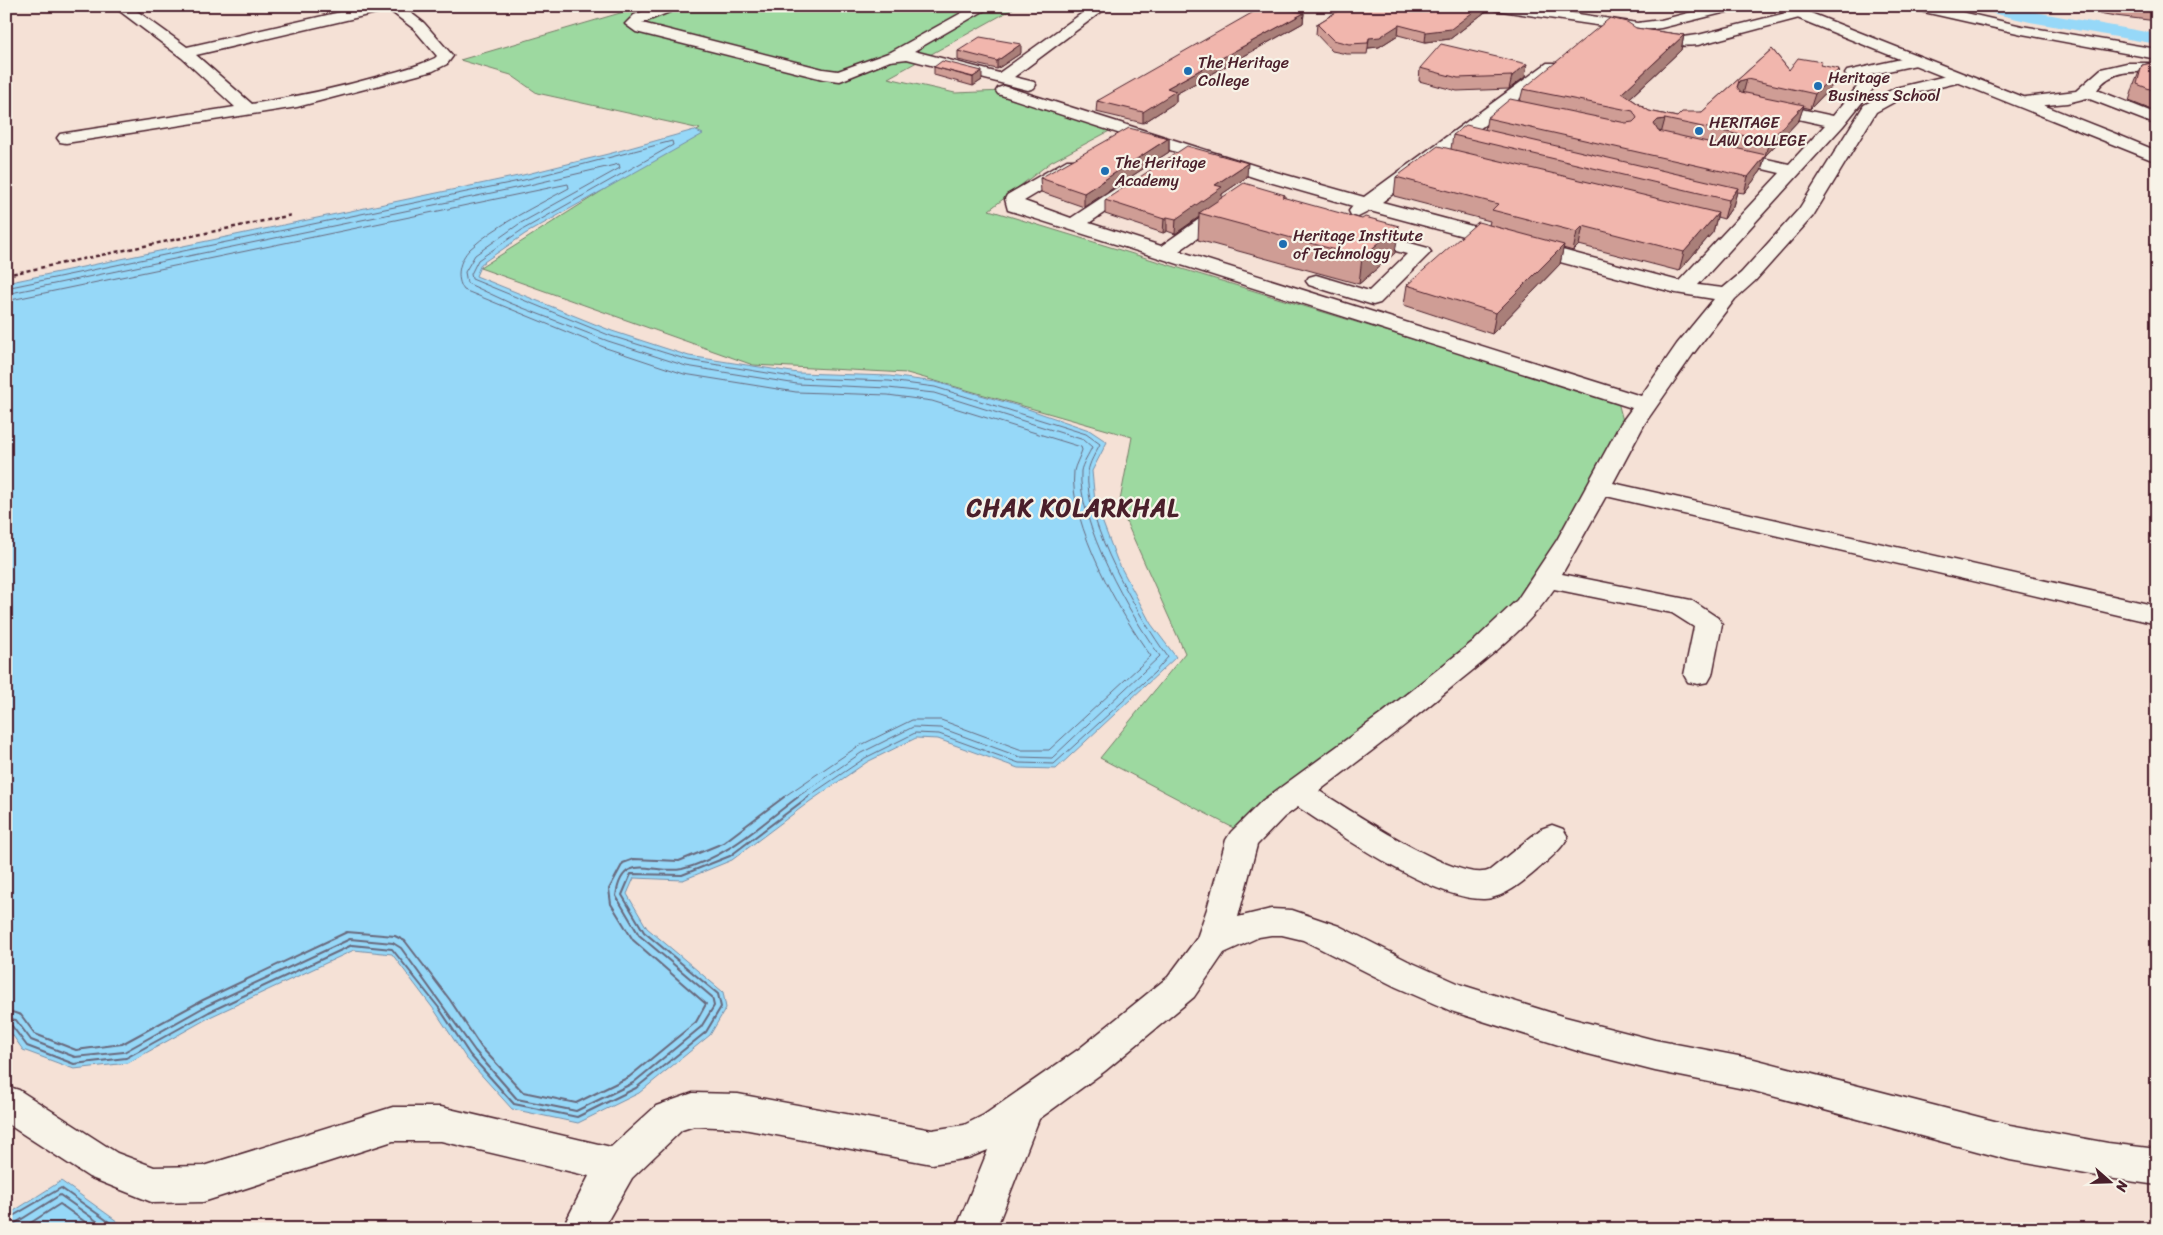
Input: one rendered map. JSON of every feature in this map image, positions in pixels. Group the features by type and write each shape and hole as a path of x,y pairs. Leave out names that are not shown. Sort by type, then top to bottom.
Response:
{"street":[{"path":"120,6 184,53 233,94 248,110"},
{"path":"668,7 639,18 632,24 641,29 784,65 840,76 897,54 985,6"},
{"path":"1003,85 1102,6"},
{"path":"1495,6 1598,30 1683,42 1698,40 1788,12 1897,64 2030,102 2157,157"},
{"path":"1598,30 1649,26 1734,6"},
{"path":"1766,6 1788,12 1915,61 1949,80 2055,130 2076,134 2103,135"},
{"path":"1915,6 2022,30 2157,54"},
{"path":"66,138 248,110 334,94 426,68 440,61 445,56 419,26 398,7 184,53"},
{"path":"897,54 907,54 1003,85 1076,104 1131,131 1273,177 1683,289 1728,295"},
{"path":"1420,252 1344,226 1368,203 1569,54"},
{"path":"1683,289 1837,122 1866,87 1853,74 1915,61"},
{"path":"2082,93 2098,77 2112,70 2135,66 2157,68"},
{"path":"582,1229 597,1198 618,1166 669,1118 693,1109 738,1111 932,1147 968,1141 998,1127 1092,1060 1182,987 1212,943 1224,909 1242,840 1273,809 1392,722 1485,646 1526,606 1546,579 1633,423 1685,349 1728,295 1754,270 1806,212 1870,109 1883,98 1896,91 1949,80"},
{"path":"2030,102 2082,93 2157,120"},
{"path":"1076,104 1093,100"},
{"path":"1752,104 1837,122"},
{"path":"1500,106 1518,110"},
{"path":"1131,131 1026,190 1014,199 1015,206 1646,405"},
{"path":"1460,135 1479,140"},
{"path":"1170,161 1186,150"},
{"path":"1708,151 1793,170"},
{"path":"1431,156 1450,161"},
{"path":"1073,225 1154,171"},
{"path":"1163,253 1273,177"},
{"path":"1741,200 1761,205"},
{"path":"1180,241 1373,298 1420,252 1453,226"},
{"path":"1718,226 1737,230"},
{"path":"1599,486 2157,615"},
{"path":"1546,579 1681,606 1708,624 1698,675"},
{"path":"1296,791 1432,873 1463,885 1486,886 1504,876 1552,837"},
{"path":"1212,943 1261,923 1290,922 1318,931 1383,965 1446,994 1562,1031 1640,1052 1767,1078 1918,1120 2032,1147 2114,1162 2157,1166"},
{"path":"6,1102 103,1165 154,1185 203,1184 394,1124 441,1124 618,1166"},
{"path":"976,1229 1024,1108"}],"path":[{"path":"6,275 292,215"}],"green space":[{"path":"644,6 1018,6 888,78 955,93 1004,91 1117,127 1051,162 989,210 1618,402 1628,440 1537,607 1243,833 1100,758 1185,653 1119,506 1132,437 907,373 753,365 480,268 700,129 537,93 511,75 460,60"}],"water":[{"path":"694,130 703,134 525,234 481,264 476,276 612,331 689,356 798,373 889,376 936,382 1022,407 1089,430 1107,442 1092,471 1095,502 1117,560 1151,624 1176,657 1056,769 1018,768 938,739 916,738 867,762 809,802 732,860 683,880 634,878 627,894 647,928 723,992 726,1008 710,1035 639,1093 578,1123 512,1109 466,1058 435,1011 392,954 354,950 212,1016 128,1063 74,1069 23,1050 6,1026 6,283 523,175"},
{"path":"61,1181 128,1229 6,1229 6,1216"}],"building":[{"path":"1264,6 1304,13 1167,88 1176,91 1143,112 1097,101"},
{"path":"1346,6 1481,6 1451,29 1426,32 1399,25 1380,37 1369,38 1368,43 1349,44 1333,40 1317,24"},
{"path":"2111,6 2157,6 2157,13 2118,7"},
{"path":"1610,18 1627,22 1636,28 1684,35 1622,93 1649,111 1677,117 1682,112 1702,112 1772,49 1789,70 1798,58 1822,62 1820,65 1839,69 1815,94 1747,79 1739,81 1737,87 1741,92 1804,105 1769,141 1665,119 1658,120 1654,124 1658,131 1766,155 1748,177 1487,118 1510,99 1626,123 1633,122 1637,118 1633,111 1523,89"},
{"path":"980,37 1021,44 997,61 958,51"},
{"path":"1441,44 1527,64 1512,76 1458,78 1420,68"},
{"path":"942,61 982,71 973,77 934,67"},
{"path":"2157,62 2157,92 2137,84 2142,65"},
{"path":"1466,125 1738,188 1729,200 1453,135"},
{"path":"1129,128 1169,138 1084,193 1040,178"},
{"path":"1187,146 1248,163 1215,185 1222,187 1176,219 1167,217 1164,219 1105,200"},
{"path":"1438,146 1718,213 1684,252 1583,226 1577,232 1492,210 1498,204 1396,177"},
{"path":"1244,183 1285,195 1282,197 1362,219 1365,217 1399,226 1362,257 1199,213"},
{"path":"1478,222 1564,245 1496,313 1407,285"}],"waterway":[{"path":"1981,6 2030,17 2157,39"}],"place":[{"name":"The Heritage College","path":"1188,71"},
{"name":"Heritage Business School","path":"1818,86"},
{"name":"HERITAGE LAW COLLEGE","path":"1699,131"},
{"name":"The Heritage Academy","path":"1105,171"},
{"name":"Heritage Institute of Technology","path":"1283,244"}],"district":[{"name":"CHAK KOLARKHAL","path":"1073,508"}]}
